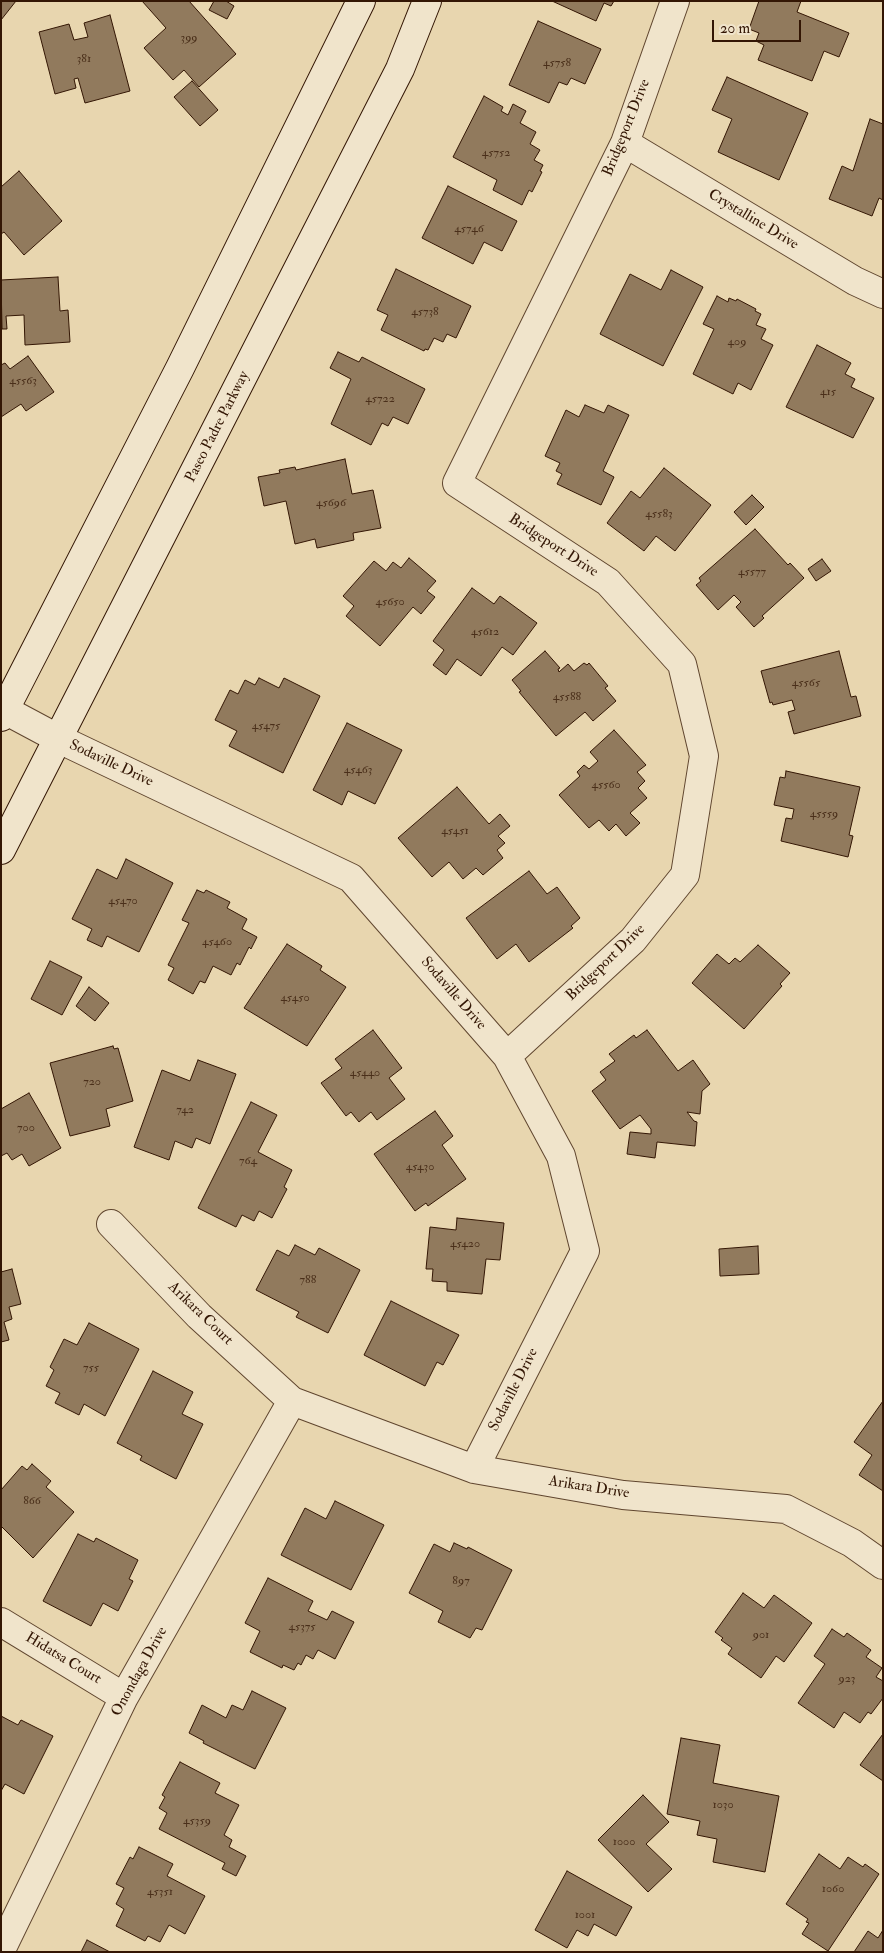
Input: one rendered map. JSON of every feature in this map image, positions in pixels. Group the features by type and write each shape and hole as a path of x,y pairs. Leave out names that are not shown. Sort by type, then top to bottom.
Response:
{"street":[{"path":"2,712 180,368 361,1"},
{"name":"Paseo Padre Parkway","path":"1,850 400,69 427,1"},
{"name":"Bridgeport Drive","path":"507,1056 633,940 685,875 704,756 682,664 608,582 456,484 625,143 675,1"},
{"name":"Crystalline Drive","path":"625,143 855,281 883,294"},
{"name":"Sodaville Drive","path":"2,712 351,878 507,1056 561,1156 585,1251 474,1469"},
{"name":"Arikara Court","path":"111,1224 199,1316 292,1401"},
{"name":"Arikara Drive","path":"292,1401 474,1469 623,1495 786,1510 852,1543 883,1565"},
{"name":"Onondaga Drive","path":"1,1950 124,1697 292,1401"},
{"name":"Hidatsa Court","path":"1,1622 124,1697"}],"building":[{"path":"1,1 16,1 1,20"},
{"path":"142,1 189,1 236,54 199,87 184,70 173,80 144,48 166,28"},
{"path":"214,1 226,1 234,6 227,19 209,10"},
{"path":"552,1 614,1 611,6 604,3 596,21"},
{"path":"759,1 801,1 797,12 849,33 839,57 824,51 812,81 758,60 764,45 756,41 759,33 749,29"},
{"path":"110,15 130,91 85,103 78,78 74,79 76,88 55,94 39,32 69,24 74,40 88,37 84,23"},
{"path":"538,21 601,49 585,84 571,78 567,85 559,82 549,103 509,85"},
{"path":"727,77 808,113 779,180 718,152 732,119 712,110"},
{"path":"192,81 218,110 200,126 174,97"},
{"path":"484,96 503,107 501,111 508,115 513,104 526,111 520,123 536,132 530,144 540,150 534,160 543,165 540,171 542,172 532,192 529,190 522,205 493,190 497,180 453,157"},
{"path":"870,119 883,124 883,200 879,198 872,216 829,199 842,166 853,171"},
{"path":"19,171 62,221 24,255 4,232 1,234 1,187"},
{"path":"448,186 517,221 502,251 484,242 473,264 422,238"},
{"path":"396,269 471,306 456,338 447,334 443,342 434,338 428,350 425,349 424,351 381,330 388,315 377,310"},
{"path":"671,270 703,287 663,366 600,334 630,274 661,290"},
{"path":"58,277 60,311 68,310 70,342 25,345 24,315 6,316 7,329 2,329 1,280"},
{"path":"717,296 728,302 729,298 736,301 737,299 756,309 755,311 761,314 756,325 766,329 761,339 773,345 751,390 738,383 733,394 693,374 714,329 703,324"},
{"path":"817,345 851,363 845,374 855,379 851,387 874,398 853,438 786,407"},
{"path":"338,352 359,362 362,357 425,389 408,424 393,417 388,426 382,423 371,445 331,424 351,379 330,368"},
{"path":"28,356 54,392 26,411 21,404 1,417 1,365 5,363 10,369"},
{"path":"585,405 604,413 608,405 629,415 603,471 614,477 601,505 557,484 562,474 556,471 560,463 545,456 566,410 579,417"},
{"path":"345,459 352,494 373,490 381,528 353,533 354,540 317,548 315,539 295,544 286,501 264,506 258,477 280,473 279,470 295,467 296,470"},
{"path":"664,468 711,505 675,551 656,536 644,551 607,523 631,491 640,498"},
{"path":"752,495 764,507 746,525 734,512"},
{"path":"755,529 788,565 790,563 804,578 762,616 764,618 754,627 736,607 741,602 734,595 718,610 696,585 701,581 699,578"},
{"path":"409,558 436,581 427,591 435,597 421,614 413,607 380,646 346,616 354,606 343,596 374,561 386,571 393,562 401,568"},
{"path":"822,559 831,571 816,581 808,569"},
{"path":"472,588 494,604 500,596 537,623 513,655 502,647 481,676 457,659 446,675 433,665 444,650 433,641"},
{"path":"545,651 560,668 558,669 559,672 568,664 574,671 584,663 587,665 589,663 608,686 605,688 616,701 593,721 585,712 556,736 519,692 521,691 512,680"},
{"path":"839,651 851,697 856,696 861,716 794,734 788,712 795,710 792,700 773,705 772,702 770,703 761,671"},
{"path":"259,678 279,688 284,678 320,696 283,773 229,746 237,731 215,720 230,690 238,694 245,680 255,685"},
{"path":"347,723 402,750 375,804 348,791 342,805 313,790"},
{"path":"614,730 646,765 637,772 645,781 638,788 647,798 630,813 640,823 626,836 616,824 609,831 599,820 589,828 559,795 580,776 577,772 584,765 589,769 598,761 590,752"},
{"path":"786,771 860,787 849,835 853,836 848,857 781,841 786,818 792,819 794,809 774,805 780,777 785,778"},
{"path":"457,787 489,824 500,814 510,826 498,836 505,843 497,850 503,858 483,875 476,868 463,879 449,862 432,877 398,838"},
{"path":"126,859 173,883 139,952 107,936 102,947 87,940 92,929 72,919 97,869 117,879"},
{"path":"529,871 547,894 557,887 580,918 571,926 573,928 529,962 516,944 497,959 466,918"},
{"path":"197,890 204,893 206,890 230,902 227,908 247,919 242,929 257,937 251,949 249,947 240,965 237,963 231,975 213,966 205,983 200,981 193,994 168,980 174,968 168,965 189,923 182,920"},
{"path":"287,944 322,966 320,970 346,987 307,1046 244,1008"},
{"path":"758,945 790,973 780,984 782,986 744,1029 692,983 717,954 729,964 735,958 740,962"},
{"path":"50,961 82,977 62,1015 31,999"},
{"path":"89,987 109,1003 95,1021 76,1006"},
{"path":"373,1030 402,1068 389,1078 405,1099 377,1120 371,1112 359,1122 351,1112 346,1116 321,1083 342,1068 335,1059"},
{"path":"647,1030 678,1071 693,1060 710,1084 702,1091 700,1114 687,1112 697,1122 695,1146 657,1142 655,1158 627,1154 630,1132 651,1134 651,1129 640,1115 620,1129 592,1091 606,1080 600,1072 615,1061 609,1054 634,1035 636,1038"},
{"path":"113,1046 114,1049 118,1048 133,1101 106,1109 110,1126 70,1136 50,1063"},
{"path":"198,1060 236,1074 210,1144 196,1138 192,1148 175,1141 169,1160 134,1147 162,1070 190,1081"},
{"path":"29,1093 61,1148 29,1166 22,1154 12,1160 7,1153 1,1156 1,1109"},
{"path":"251,1102 277,1115 258,1152 292,1170 284,1187 287,1189 272,1218 259,1211 254,1221 242,1215 236,1227 198,1208"},
{"path":"435,1111 453,1136 442,1145 466,1179 428,1206 426,1203 415,1211 374,1154"},
{"path":"457,1218 504,1223 500,1260 486,1259 482,1294 447,1291 447,1282 432,1281 433,1269 426,1269 430,1227 456,1230"},
{"path":"295,1245 315,1255 319,1248 360,1270 328,1333 296,1317 299,1312 256,1290 277,1250 289,1256"},
{"path":"758,1246 759,1274 720,1276 719,1249"},
{"path":"12,1269 21,1304 9,1307 12,1319 4,1322 9,1340 1,1342 1,1272"},
{"path":"391,1301 459,1335 443,1365 437,1362 425,1386 364,1355"},
{"path":"89,1323 139,1349 105,1416 84,1404 79,1415 55,1403 60,1393 46,1386 54,1370 50,1367 64,1339 77,1345"},
{"path":"153,1371 193,1392 182,1414 203,1424 176,1479 140,1460 142,1456 117,1443"},
{"path":"883,1401 883,1491 859,1475 872,1455 854,1442"},
{"path":"32,1464 51,1481 46,1487 74,1512 33,1558 1,1526 1,1490 22,1466 27,1470"},
{"path":"335,1501 384,1525 351,1590 281,1555 305,1508 326,1519"},
{"path":"78,1534 94,1542 96,1538 138,1560 129,1579 133,1581 118,1611 103,1603 91,1626 43,1601"},
{"path":"454,1543 467,1549 468,1547 512,1570 482,1630 476,1628 470,1638 438,1622 443,1611 409,1593 434,1544 450,1552"},
{"path":"268,1578 313,1601 308,1611 327,1620 332,1611 354,1622 335,1659 318,1650 313,1659 306,1655 301,1665 298,1663 294,1670 283,1665 282,1668 250,1652 260,1631 245,1623"},
{"path":"743,1593 764,1608 774,1595 812,1623 784,1662 776,1656 761,1678 728,1654 732,1648 721,1640 723,1638 715,1632"},
{"path":"832,1629 844,1637 847,1633 871,1650 866,1657 882,1668 876,1677 883,1681 883,1698 871,1714 868,1712 860,1723 844,1712 834,1728 798,1703 825,1664 814,1656"},
{"path":"252,1691 286,1708 255,1769 203,1743 204,1741 189,1733 202,1705 226,1718 232,1705 243,1710"},
{"path":"1,1716 18,1725 21,1720 53,1736 24,1794 5,1784 1,1791"},
{"path":"883,1734 883,1781 860,1765"},
{"path":"681,1738 720,1745 713,1783 779,1796 765,1872 713,1862 717,1839 697,1835 700,1821 667,1814"},
{"path":"180,1762 220,1783 215,1793 239,1805 224,1835 232,1840 229,1847 246,1856 236,1876 222,1869 225,1863 159,1829 167,1813 159,1808 165,1797 162,1795"},
{"path":"643,1795 669,1822 646,1844 672,1869 648,1892 598,1840"},
{"path":"139,1847 173,1864 167,1876 205,1896 185,1934 169,1925 160,1942 148,1936 145,1941 116,1926 124,1909 116,1904 124,1888 116,1884 130,1857 133,1859"},
{"path":"819,1854 840,1869 848,1857 863,1867 865,1864 879,1874 828,1951 802,1934 809,1923 806,1922 808,1919 786,1904"},
{"path":"567,1871 632,1907 616,1936 594,1924 588,1936 577,1930 567,1948 535,1930"},
{"path":"883,1930 883,1952 854,1952 868,1931 878,1938"},
{"path":"87,1940 110,1952 81,1952"}]}
